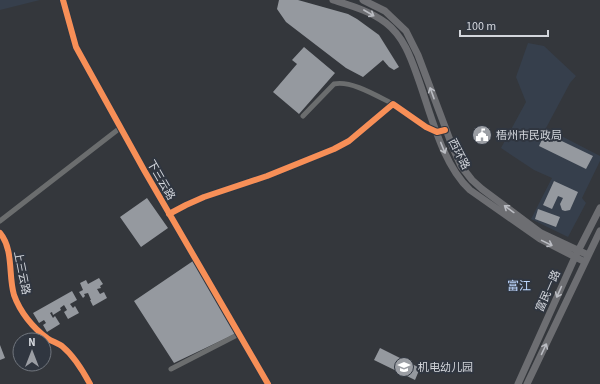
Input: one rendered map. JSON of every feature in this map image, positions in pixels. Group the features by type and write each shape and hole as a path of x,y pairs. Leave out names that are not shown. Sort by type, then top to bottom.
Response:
{"main road":[{"name":"西环路","path":"333,0 365,10 387,24 404,42 443,150 452,169 463,184 540,239 577,254"},
{"name":"西环路","path":"363,0 385,11 406,31 418,55 445,130 462,166 472,180 541,233 577,254"},
{"name":"富民一路","path":"518,384 577,254 600,208"},
{"path":"527,384 600,231"},
{"path":"577,254 586,258"}],"street":[{"name":"下三云路","path":"62,0 76,47 120,128 268,384"},
{"path":"303,116 334,84 339,83 364,90 393,104 426,127 437,132 445,130"},
{"path":"169,214 204,197 267,176 334,150 349,141 393,104"},
{"path":"0,221 120,128"},
{"name":"上三云路","path":"0,233 9,251 14,295 28,321 48,339 62,346 73,356 90,384"},
{"path":"171,370 239,334"}],"shaded area":[{"path":"0,0 40,0 0,10"},
{"path":"528,43 544,46 576,76 570,83 546,128 600,156 600,161 582,198 586,203 568,237 531,219 552,178 534,170 501,148 526,102 516,77"}],"building":[{"path":"279,0 298,0 348,14 357,19 379,35 399,67 394,70 383,60 363,77 346,68 286,22 277,9"},
{"path":"304,47 335,73 299,114 273,92 297,64 292,60"},
{"path":"545,133 593,156 586,169 539,146"},
{"path":"554,181 578,192 570,210 562,210 560,204 563,198 558,196 552,209 543,205"},
{"path":"147,198 168,228 141,247 120,217"},
{"path":"538,209 560,217 556,227 535,219"},
{"path":"193,261 235,334 174,363 134,301"},
{"path":"99,278 103,284 100,286 101,288 97,289 100,294 104,292 107,298 93,306 88,293 84,294 85,296 83,298 79,292 83,290 80,283 86,280 88,284"},
{"path":"72,291 77,300 70,304 73,308 75,306 79,313 68,319 64,312 67,310 64,305 60,308 61,310 53,315 52,312 50,313 53,318 55,316 60,324 47,332 43,325 46,323 44,320 39,323 33,313"},
{"path":"0,345 5,358 0,360"},
{"path":"380,348 420,368 415,380 374,360"}],"cycle path":[{"path":"63,0 76,47 144,170 268,384"},
{"path":"169,214 204,197 267,176 334,149 349,141 393,104 426,127 437,132 445,130"},
{"path":"0,233 7,247 12,287 20,307 28,319 42,334 61,346 71,355 82,369 90,384"}],"place":[{"name":"梧州市民政局","path":"482,135"},
{"name":"机电幼儿园","path":"404,367"}],"district":[{"name":"富江","path":"519,286"}]}
